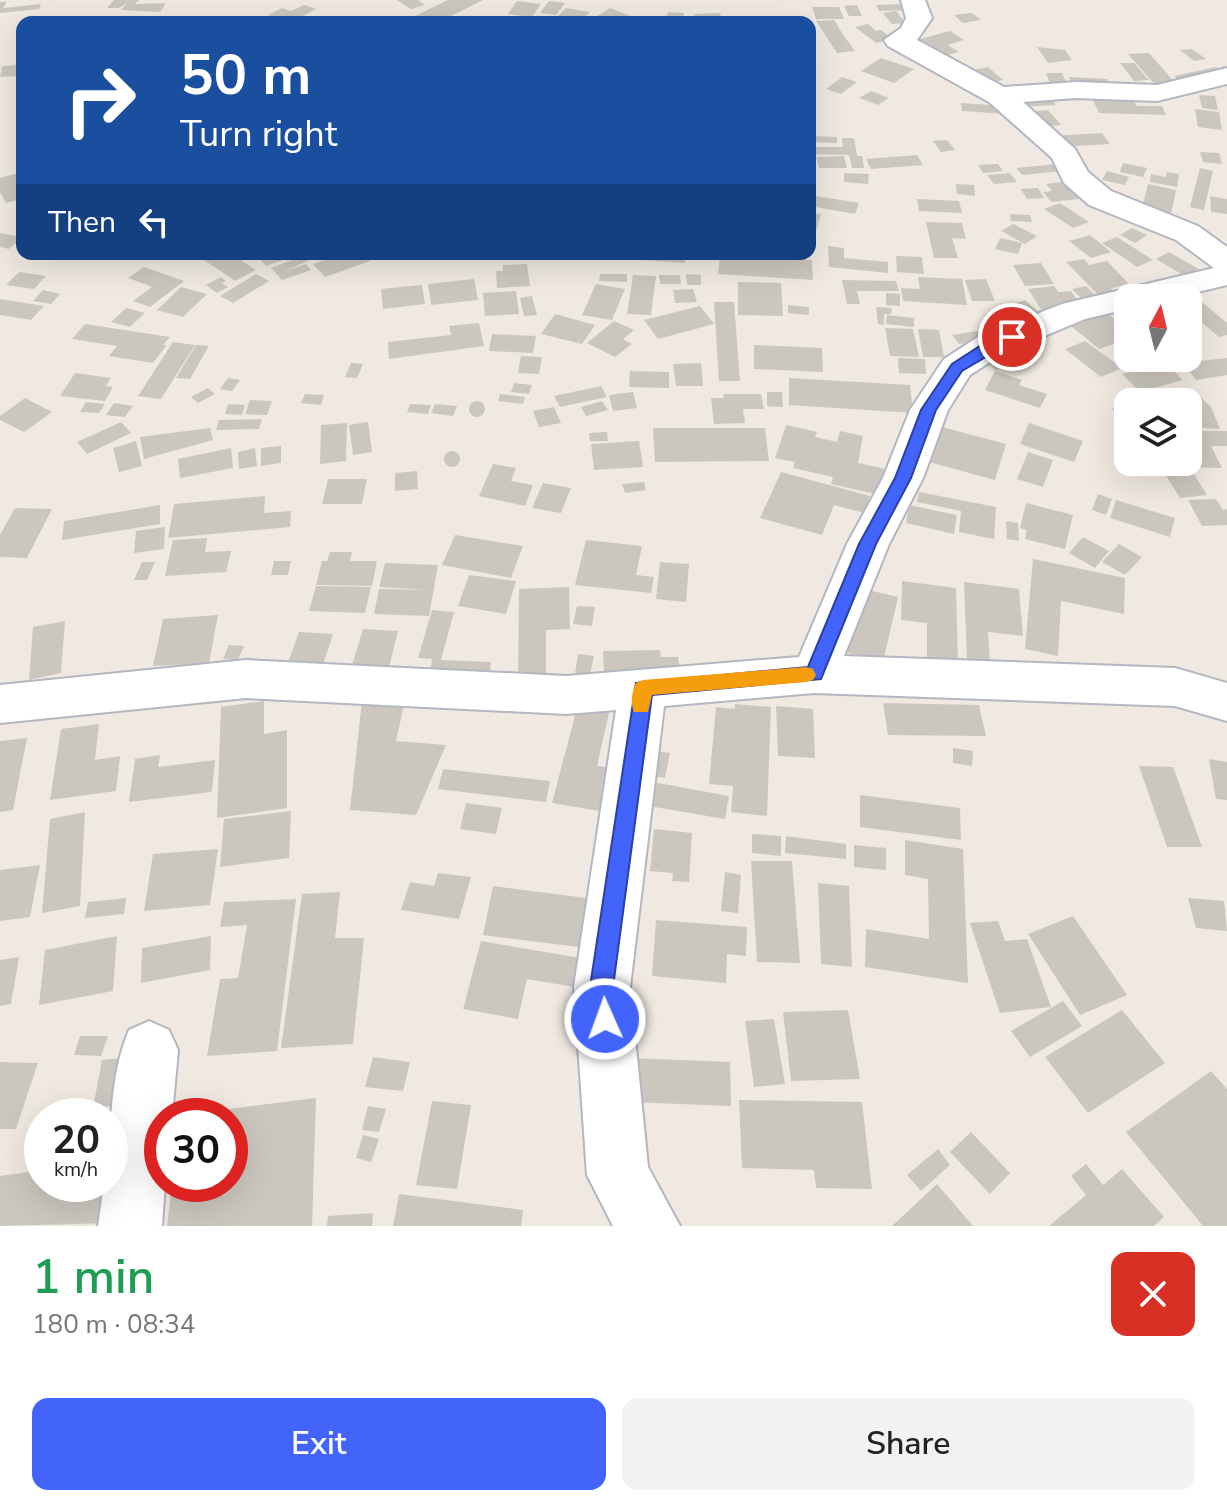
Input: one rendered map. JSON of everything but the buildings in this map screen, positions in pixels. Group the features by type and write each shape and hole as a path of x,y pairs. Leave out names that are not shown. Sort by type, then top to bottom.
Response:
{"street":[{"path":"913,0 919,18 911,33 897,40 999,96 1065,155 1075,177 1100,198 1187,233 1224,260"},
{"path":"999,96 1076,90 1157,93 1227,76"},
{"path":"814,674 868,544 903,478 929,410 957,367 991,345 1074,311 1224,260"},
{"path":"0,704 246,679 566,695 814,674 1175,687 1227,702"},
{"path":"643,688 602,987 618,1175 648,1226"},
{"path":"130,1226 149,1050"}],"slow traffic":[{"path":"641,706 643,688 806,675"}],"route":[{"path":"605,1019 602,987 643,688 814,674 868,544 903,478 929,410 957,367 991,345 1012,337"}]}
